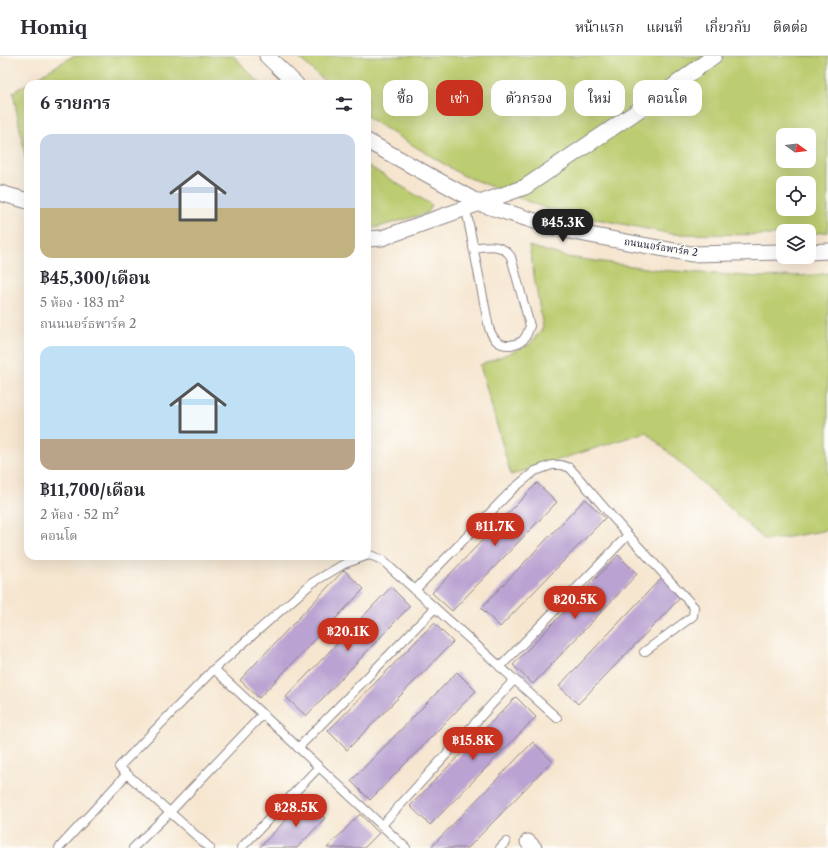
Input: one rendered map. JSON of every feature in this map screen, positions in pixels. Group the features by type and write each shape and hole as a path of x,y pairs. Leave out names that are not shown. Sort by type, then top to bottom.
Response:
{"street":[{"path":"267,56 292,80"},
{"path":"371,239 382,238 427,221 481,204 525,187 661,95 714,56"},
{"name":"ถนนนอร์ธพาร์ค 2","path":"371,143 481,204 563,230 691,254 776,252"},
{"path":"0,193 24,200"},
{"path":"816,252 828,251"}],"lane":[{"path":"466,209 473,248 489,328 492,337 497,342 505,345 516,344 522,341 530,326 511,257 506,250 496,246 473,248"},
{"path":"415,590 512,490 535,471 552,465 561,465 570,468 628,535 694,607 692,616 644,652"},
{"path":"500,667 628,535"},
{"path":"371,555 382,560 557,718"},
{"path":"210,848 119,767 214,669 312,583 344,564 355,560"},
{"path":"298,748 435,608"},
{"path":"214,669 405,848"},
{"path":"382,825 514,680"},
{"path":"133,848 170,812 263,714"},
{"path":"241,848 319,767"},
{"path":"59,848 127,774"}],"green space":[{"path":"73,56 234,56 256,80 33,80"},
{"path":"297,56 828,56 828,232 816,233 816,224 776,224 776,235 672,234 547,209 462,175 371,119 371,80 324,80"},
{"path":"24,85 24,151 13,92"},
{"path":"371,167 432,205 428,213 371,229"},
{"path":"529,246 567,257 660,270 759,277 816,275 828,273 828,530 766,541 646,432 511,475 480,365 529,345 543,328"}],"building":[{"path":"537,483 557,502 452,611 432,593"},
{"path":"585,499 605,518 500,627 481,608"},
{"path":"618,555 637,574 533,684 513,665"},
{"path":"344,570 364,589 259,698 240,680"},
{"path":"663,576 683,595 578,704 559,686"},
{"path":"391,587 410,606 306,716 286,697"},
{"path":"434,623 453,642 347,750 328,731"},
{"path":"457,672 476,691 370,800 351,781"},
{"path":"516,697 536,717 430,825 410,806"},
{"path":"533,742 552,761 468,848 430,848"},
{"path":"306,799 325,818 297,848 259,848"},
{"path":"360,814 379,833 364,848 327,848"}]}
